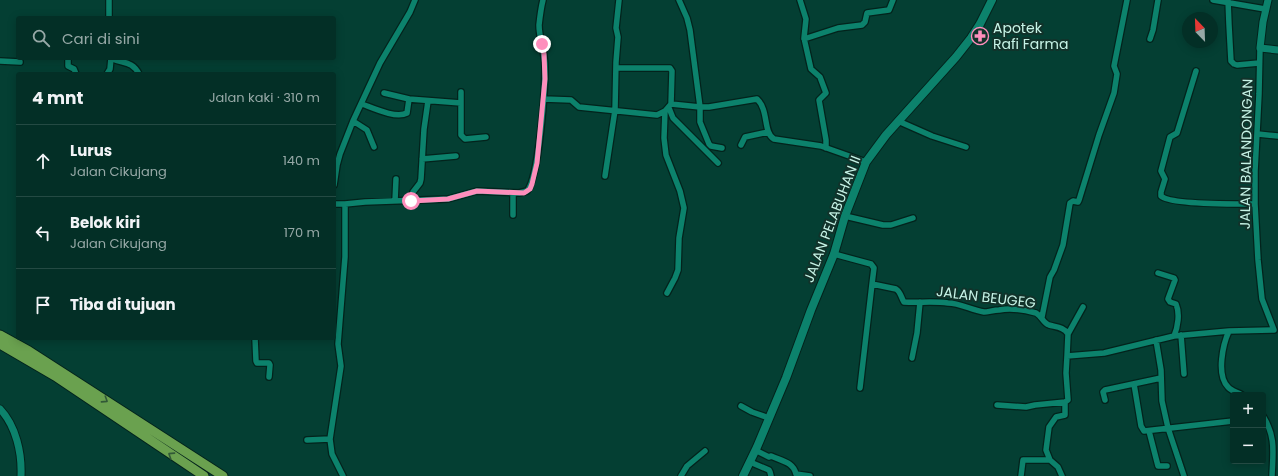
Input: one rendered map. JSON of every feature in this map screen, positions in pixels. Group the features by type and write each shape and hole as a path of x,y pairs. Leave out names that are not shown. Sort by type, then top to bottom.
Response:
{"main road":[{"name":"JALAN PELABUHAN II","path":"743,476 769,418 834,254 845,216 866,162 879,143 956,57 971,38 992,0"},
{"path":"0,335 55,376 204,476"},
{"path":"0,344 27,354 223,476"}],"street":[{"path":"108,16 109,0"},
{"path":"336,172 340,154 353,121 380,63 410,12 415,0"},
{"path":"336,204 448,199 477,191 524,193 527,191 532,184 537,163 544,100 544,54 539,26 543,0"},
{"path":"605,176 615,110 618,37 616,24 619,0"},
{"path":"679,0 687,18 690,30 700,108 700,122 710,146 722,148"},
{"path":"800,0 806,20 804,39 811,69 821,78 826,93 819,100 826,148"},
{"path":"804,39 838,28 862,25 865,22 867,14 889,10 894,0"},
{"path":"1042,317 1050,277 1063,245 1070,203 1079,200 1114,93 1117,74 1114,66 1127,0"},
{"path":"1150,39 1158,0"},
{"path":"1214,0 1228,1 1266,9"},
{"path":"1268,0 1260,48 1278,50"},
{"path":"1228,1 1231,61 1237,65 1259,63"},
{"name":"JALAN BALANDONGAN","path":"1229,331 1276,330 1262,299 1258,260 1255,171 1258,134 1260,48"},
{"path":"68,60 68,66 74,69 75,72"},
{"path":"108,72 111,60"},
{"path":"114,60 133,65 138,72"},
{"path":"0,61 20,62"},
{"path":"616,68 670,68 672,71 664,138 666,155 680,191 684,208 679,238 678,270 667,293"},
{"path":"1196,71 1177,133 1170,138 1161,171 1165,179 1161,196 1166,199 1194,202 1256,204"},
{"path":"461,92 461,135 465,139 486,137"},
{"path":"384,93 410,99 461,103"},
{"path":"362,104 386,112 403,114 407,113 410,99"},
{"path":"544,100 571,100 579,107 657,115 668,108 700,108 758,99 763,105 770,137 776,140 797,142 826,148 866,162"},
{"path":"411,201 413,192 420,184 424,129 428,101"},
{"path":"668,108 673,118 718,162"},
{"path":"353,121 367,130 374,147"},
{"path":"898,121 932,136 966,147"},
{"path":"741,145 745,137 768,132"},
{"path":"1258,134 1278,136"},
{"path":"422,159 456,156"},
{"path":"395,201 396,179"},
{"path":"513,193 513,215"},
{"path":"343,476 332,454 330,439 341,366 338,344 345,257 345,204"},
{"path":"845,216 883,226 913,218"},
{"path":"834,254 871,264 874,268 860,388"},
{"path":"1158,273 1174,278 1175,280 1168,299 1170,302 1176,304 1178,311 1174,336"},
{"name":"JALAN BEUGEG","path":"872,284 899,290 904,302 948,302 985,312 1016,310 1035,313 1042,317 1044,322 1048,325 1062,328 1068,334"},
{"path":"912,358 917,333 920,302"},
{"path":"1062,476 1058,467 1050,460 1046,450 1050,427 1056,417 1065,415 1065,402 1068,400 1066,356 1068,334 1083,307"},
{"path":"1066,356 1104,353 1174,336 1229,331 1222,352 1223,379 1226,386 1236,392"},
{"path":"1181,335 1184,374"},
{"path":"255,340 256,361 257,363 269,363 269,377"},
{"path":"1156,340 1161,378 1162,401 1168,428 1184,476"},
{"path":"1105,400 1103,392 1105,390 1161,378"},
{"path":"1134,384 1141,428 1144,431 1230,422"},
{"path":"997,405 1026,407 1065,402"},
{"path":"741,406 769,418"},
{"path":"0,409 6,415 16,437 20,454 21,476"},
{"path":"1266,422 1273,438 1272,476"},
{"path":"1148,431 1158,466 1167,466"},
{"path":"307,440 330,439"},
{"path":"755,450 768,457 771,456 792,465 796,474 810,476"},
{"path":"681,476 687,466 705,451"},
{"path":"1021,476 1024,460 1050,460"},
{"path":"750,462 769,470 771,476"}],"place":[{"name":"Apotek Rafi Farma","path":"980,36"}],"route":[{"path":"411,201 448,199 477,191 524,193 530,189 537,163 544,100 545,79 542,44"}]}
